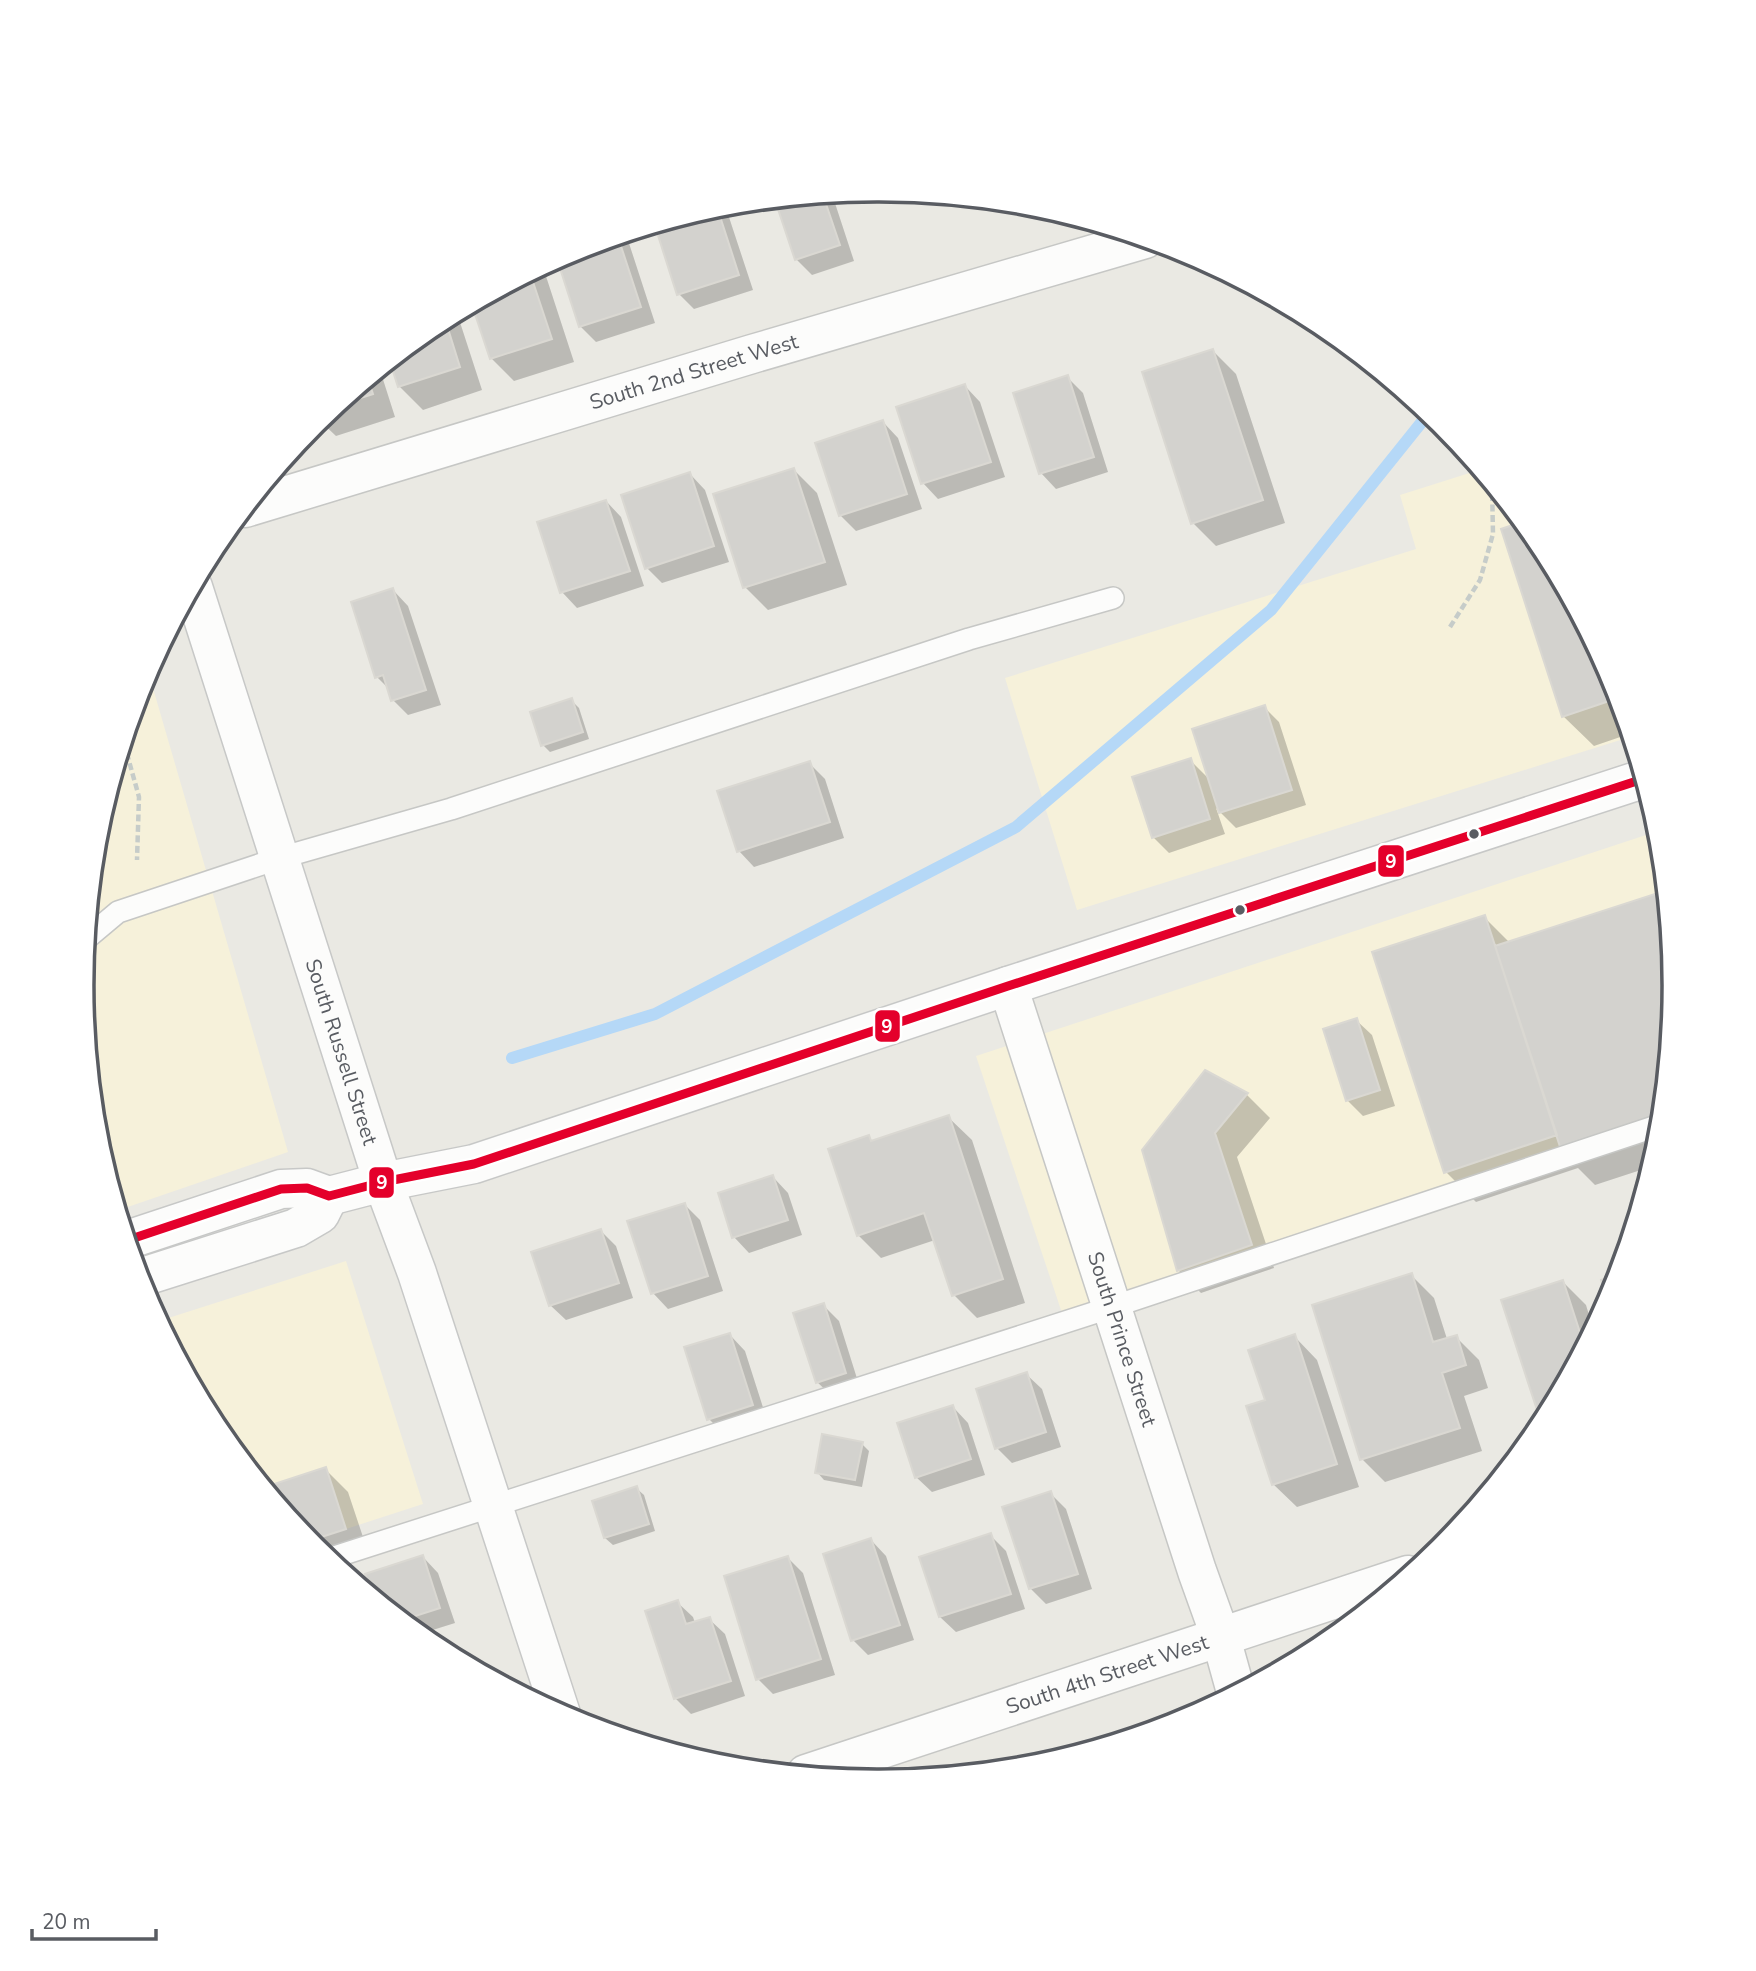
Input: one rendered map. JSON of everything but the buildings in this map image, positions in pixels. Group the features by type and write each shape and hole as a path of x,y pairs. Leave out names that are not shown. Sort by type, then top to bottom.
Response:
{"main road":[{"name":"South 2nd Street West","path":"261,503 765,350 1129,244"},
{"name":"South Russell Street","path":"197,598 383,1182 417,1273 556,1699"},
{"path":"136,1237 281,1189 307,1188 329,1196 474,1164 1008,985 1635,782"},
{"name":"South Prince Street","path":"1008,985 1234,1683"},
{"path":"150,1274 296,1228 320,1214 329,1196"},
{"name":"South 4th Street West","path":"827,1767 1386,1583"}],"lane":[{"path":"96,930 118,912 280,859 451,808 969,639 1113,598"},
{"path":"340,1555 1112,1307 1648,1129"}],"path":[{"path":"1450,626 1480,580 1493,534 1492,500"},
{"path":"128,759 139,797 137,860"}],"shaded area":[{"path":"1470,473 1500,509 1557,594 1602,686 1622,740 1077,910 1005,678 1416,549 1400,495"},
{"path":"153,688 288,1152 127,1207 121,1188 101,1088 94,986 96,934 101,883 121,783"},
{"path":"1646,835 1647,837 1655,883 1662,986 1655,1088 1648,1129 1065,1322 976,1056"},
{"path":"346,1261 423,1504 321,1537 256,1462 227,1421 199,1377 169,1318"}],"waterway":[{"path":"512,1058 655,1014 1016,827 1271,610 1422,422"}],"transit line":[{"name":"9","path":"136,1237 281,1189 307,1188 329,1196 474,1164 1635,782"}]}
